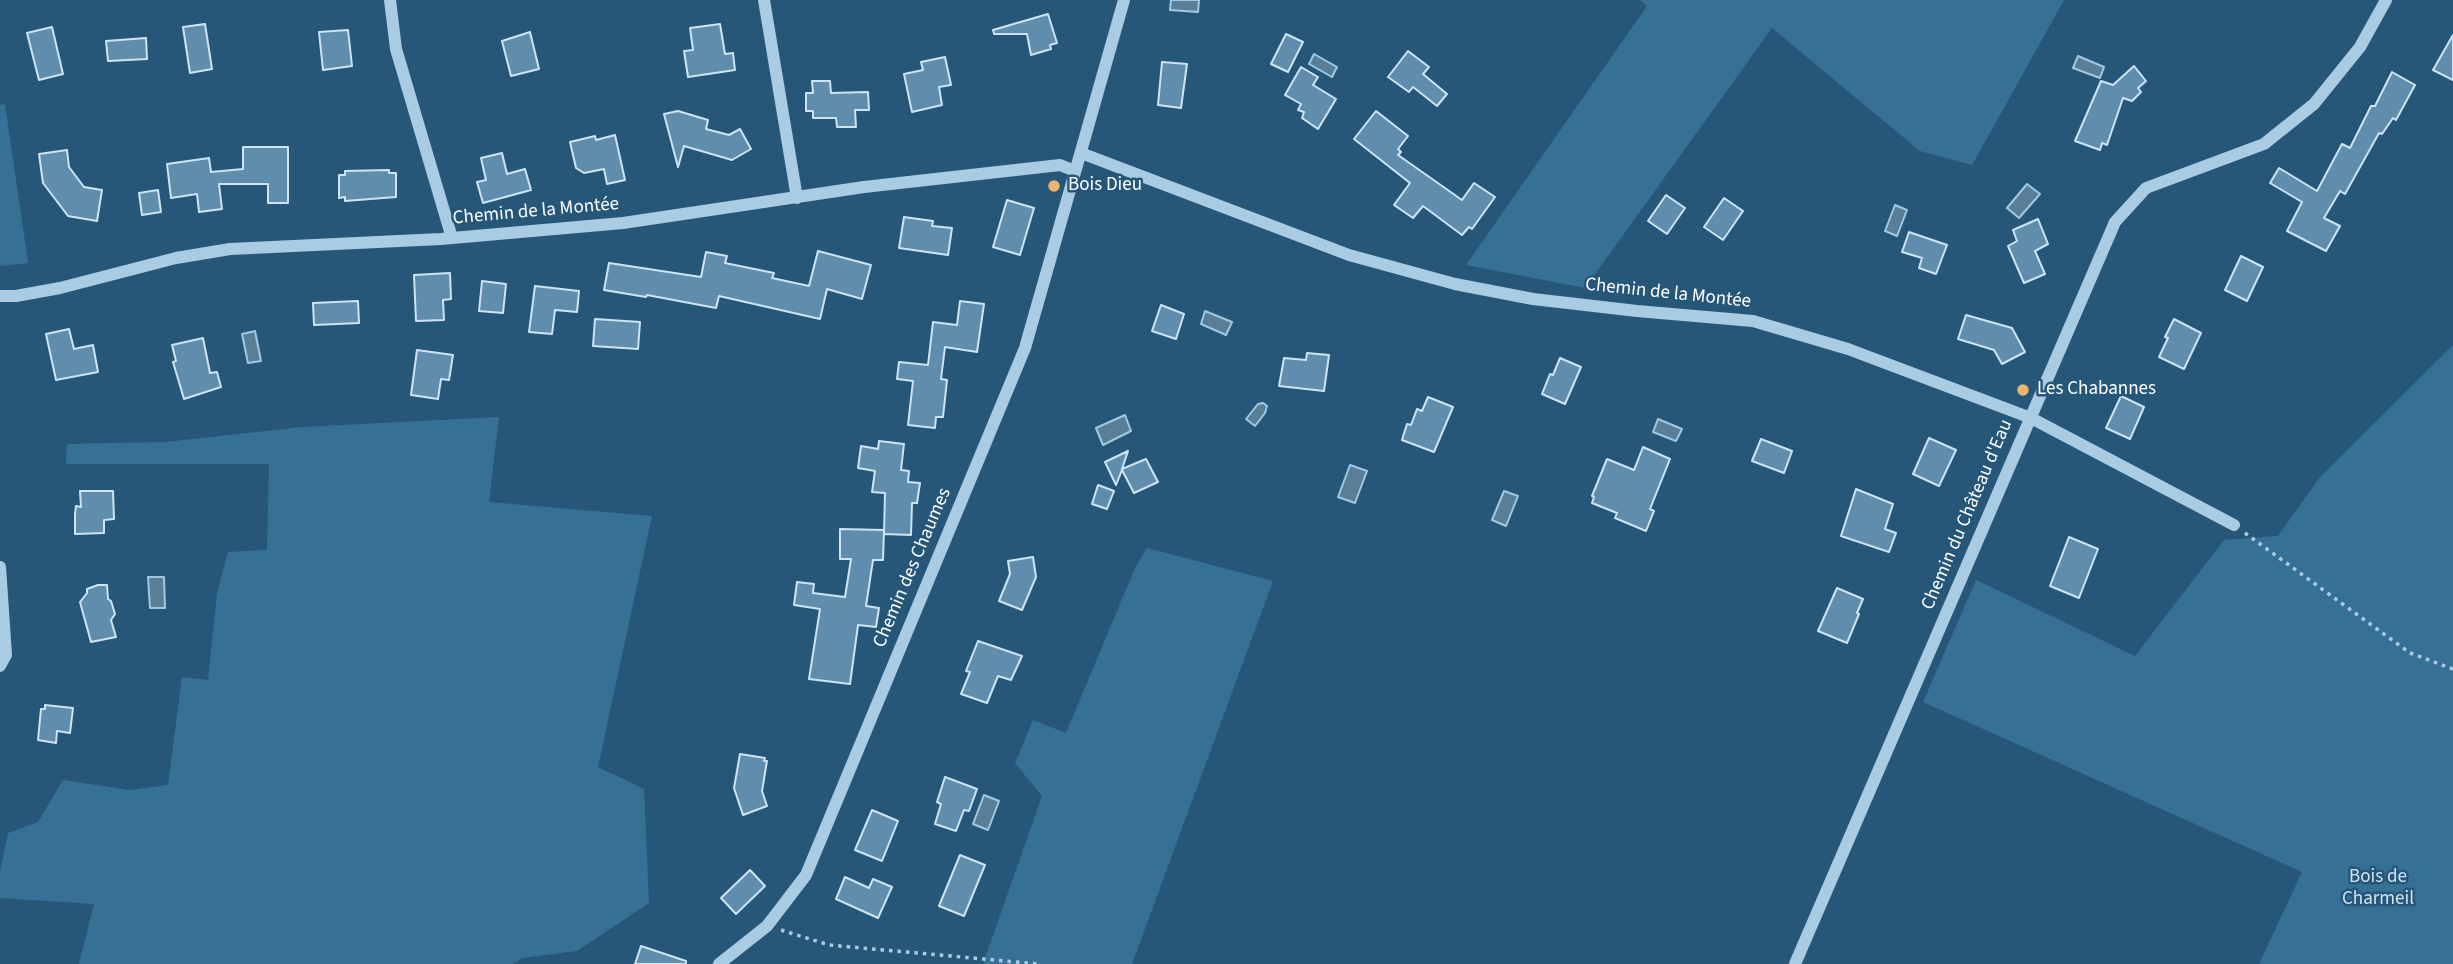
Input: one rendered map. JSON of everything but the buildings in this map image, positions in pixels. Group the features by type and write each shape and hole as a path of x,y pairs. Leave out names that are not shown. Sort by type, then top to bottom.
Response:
{"street":[{"path":"390,0 396,49 452,238"},
{"path":"764,0 797,198"},
{"name":"Chemin des Chaumes","path":"719,964 767,926 806,875 1025,348 1124,0"},
{"name":"Chemin du Château d'Eau","path":"1795,964 2115,222 2146,188 2264,144 2314,104 2360,47 2386,0"},
{"name":"Chemin de la Montée","path":"1081,153 1349,256 1455,284 1534,299 1637,312 1753,321 1848,349 2031,418 2234,525"},
{"name":"Chemin de la Montée","path":"0,296 16,296 60,288 176,258 230,249 452,238 623,223 864,187 1060,165 1075,171"},
{"path":"0,567 6,628 6,654 0,666"}],"path":[{"path":"2234,525 2410,653 2453,669"},
{"path":"767,926 829,945 1039,964"}],"green space":[{"path":"1640,0 2064,0 1972,165 1920,151 1772,28 1585,288 1466,265 1647,6"},
{"path":"5,104 28,263 0,266 0,105"},
{"name":"Bois de Charmeil","path":"2453,345 2453,964 2259,964 2302,872 1923,702 1976,580 2135,656 2224,540 2278,536 2320,477"},
{"path":"499,417 489,502 652,516 598,767 644,789 649,903 577,951 522,958 512,964 79,964 94,904 0,898 0,873 8,833 38,822 63,780 129,790 168,785 182,677 208,680 217,593 228,552 267,550 269,464 66,464 67,444 165,442 303,427"},
{"path":"1147,548 1273,581 1132,964 983,964 1042,796 1015,763 1033,720 1066,733 1135,568"}],"shaded area":[{"path":"1171,0 1199,0 1198,12 1170,10"},
{"path":"1314,54 1337,67 1332,77 1309,64"},
{"path":"2078,56 2104,67 2100,78 2073,68"},
{"path":"2027,184 2040,194 2019,218 2007,208"},
{"path":"1895,205 1907,210 1897,236 1885,231"},
{"path":"1205,311 1232,322 1226,335 1201,324"},
{"path":"255,331 261,361 248,363 242,334"},
{"path":"1258,404 1267,406 1265,413 1255,426 1246,419"},
{"path":"1125,415 1131,431 1103,445 1096,428"},
{"path":"1658,419 1682,429 1676,441 1653,432"},
{"path":"1350,465 1367,471 1355,503 1338,497"},
{"path":"1504,491 1518,496 1506,526 1492,520"},
{"path":"148,577 164,577 165,608 150,608"},
{"path":"984,795 999,801 988,830 973,824"}],"place":[{"name":"Bois Dieu","path":"1054,186"},
{"name":"Les Chabannes","path":"2023,390"}]}
